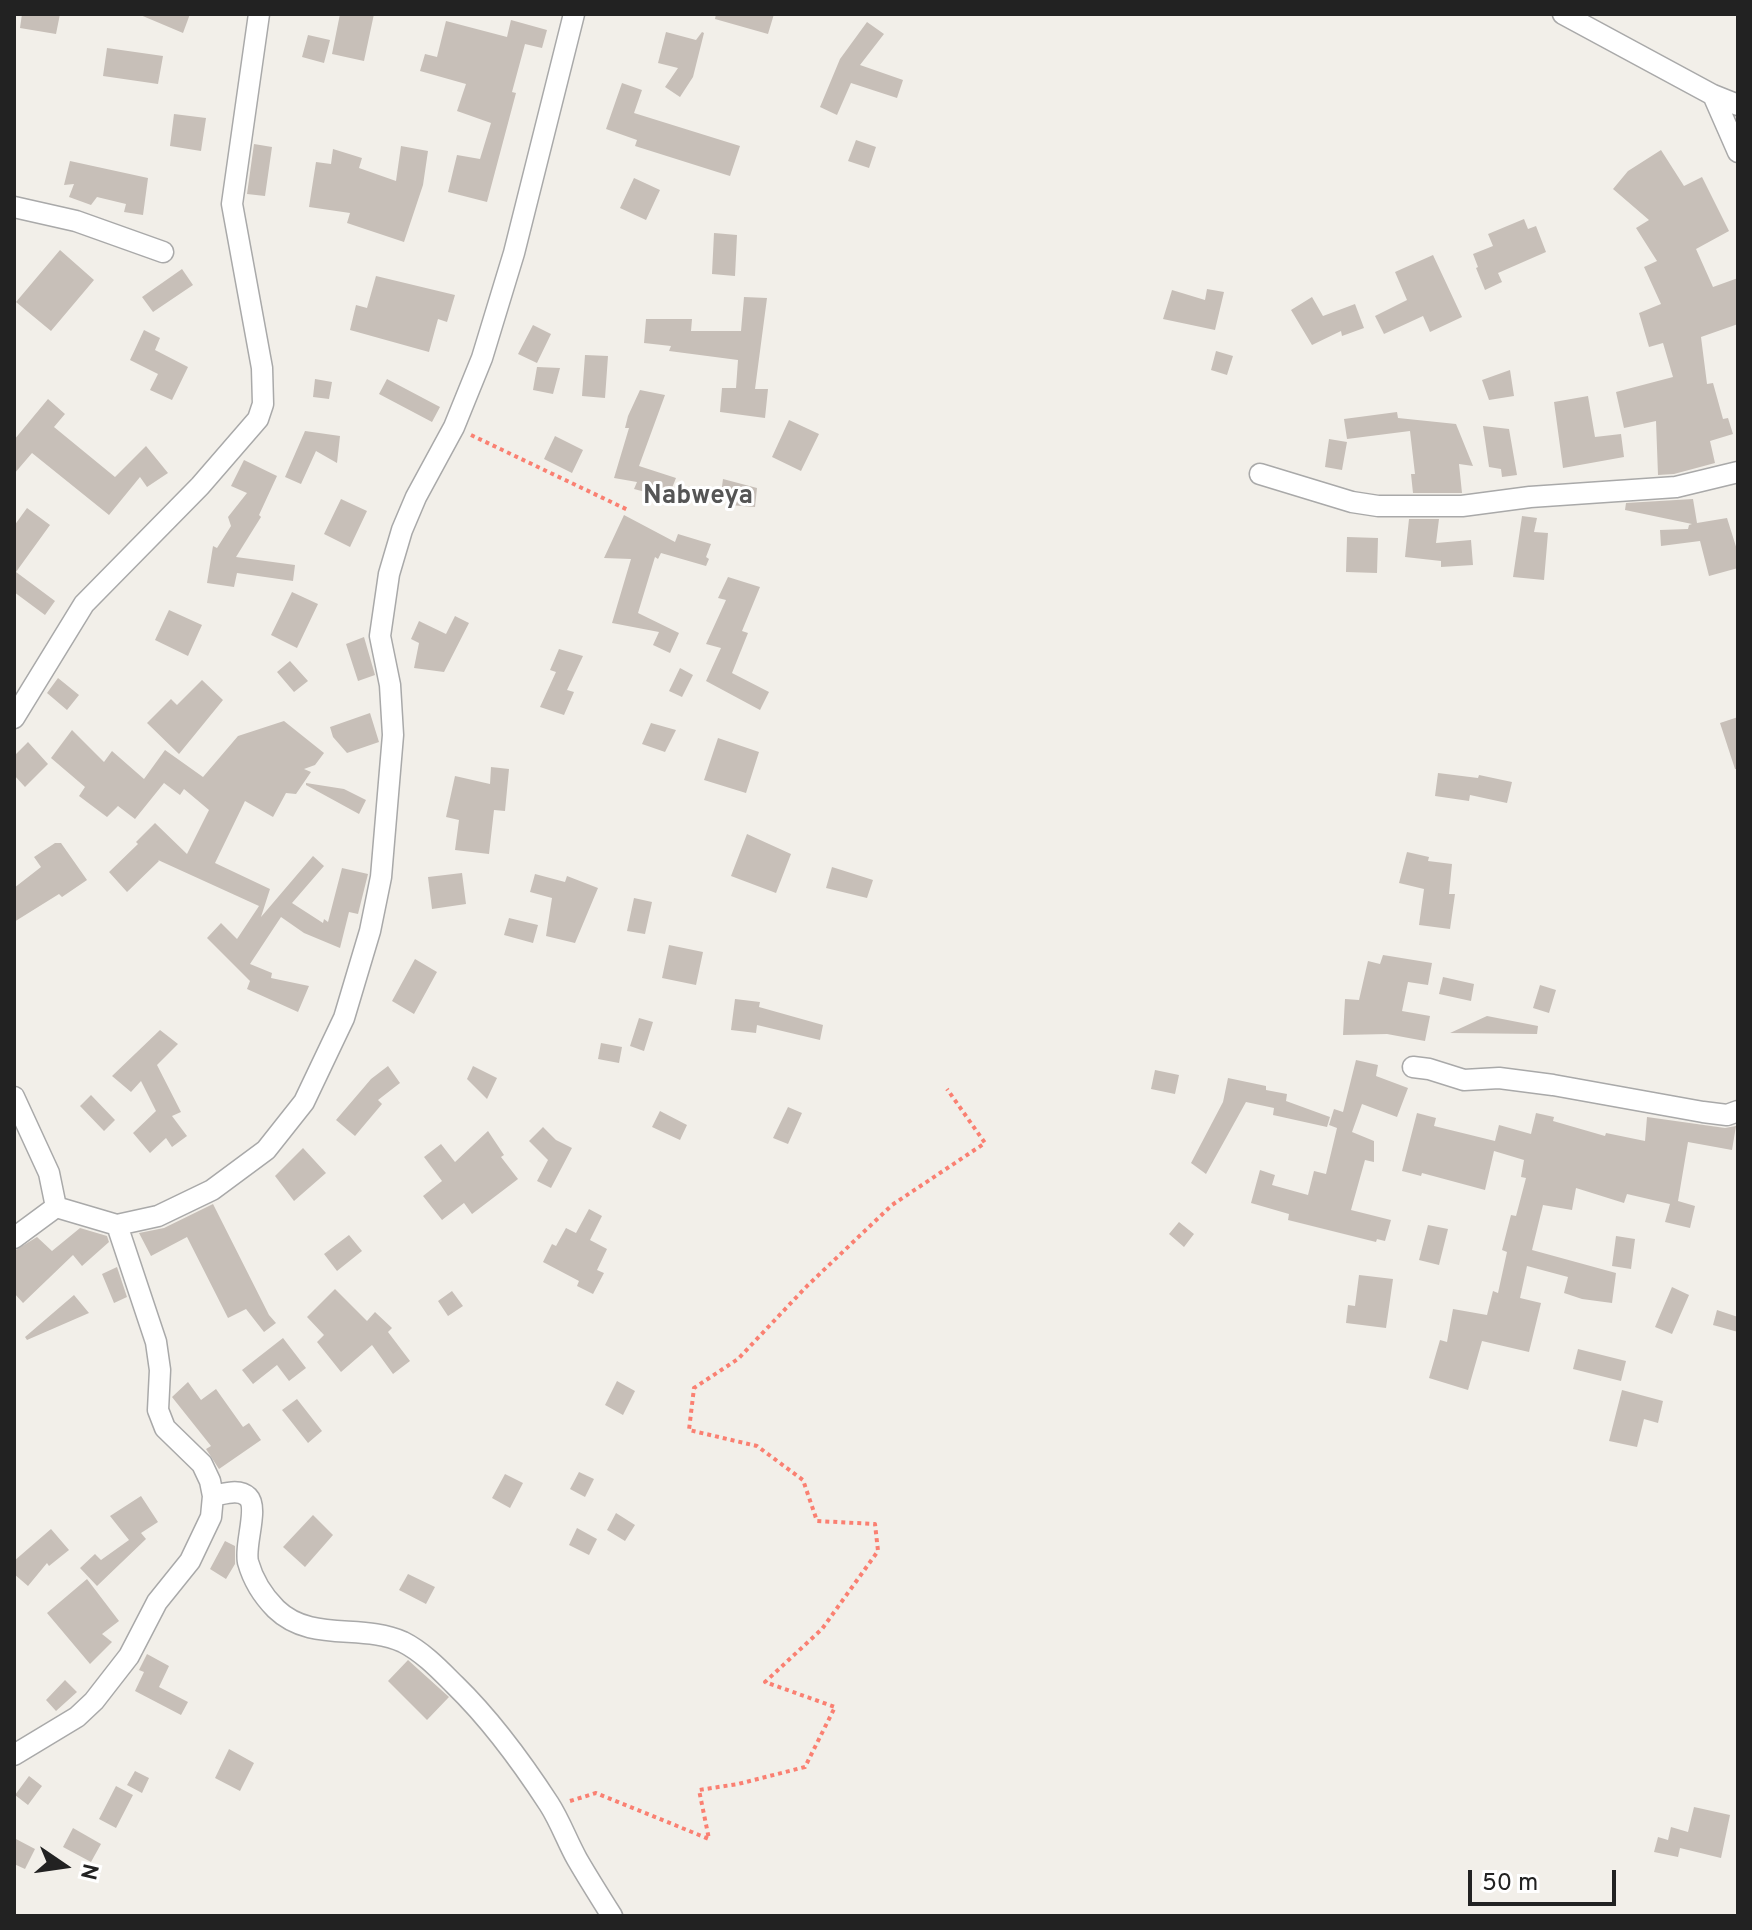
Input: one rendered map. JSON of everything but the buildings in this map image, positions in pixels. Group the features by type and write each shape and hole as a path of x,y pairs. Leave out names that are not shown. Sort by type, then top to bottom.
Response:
{"street":[{"path":"14,718 84,604 200,486 258,419 263,404 262,368 232,204 259,14"},
{"path":"56,1207 117,1225 158,1216 212,1190 266,1150 304,1102 344,1018 370,931 381,877 393,735 390,685 380,636 389,574 416,497 454,427 482,358 514,253 574,14"},
{"path":"1563,14 1713,95 1738,105"},
{"path":"1713,95 1738,152"},
{"path":"14,207 76,221 163,252"},
{"path":"1260,474 1352,502 1378,506 1462,506 1530,497 1676,487 1738,472"},
{"path":"1413,1067 1464,1080 1499,1078 1703,1112 1727,1115 1738,1111"},
{"path":"14,1097 49,1173 56,1207"},
{"path":"14,1238 56,1207"},
{"path":"14,1755 77,1717 94,1701 145,1629 157,1602 190,1561 211,1517 213,1496 202,1464 165,1428 158,1410 160,1370 156,1342 117,1225"},
{"path":"213,1496 237,1491 247,1495 252,1505 247,1539 248,1561 261,1592 279,1611 297,1624 326,1631 373,1633 404,1642 431,1661 488,1718 551,1807 577,1859 612,1916"}],"path":[{"path":"454,427 628,510"},
{"path":"551,1807 596,1793 709,1839 699,1790 738,1784 805,1767 835,1707 765,1682 822,1629 878,1551 875,1524 817,1521 803,1480 757,1446 689,1430 694,1388 738,1359 807,1286 892,1205 985,1143 947,1089"}],"district":[{"name":"Nabweya","path":"698,498"}]}
